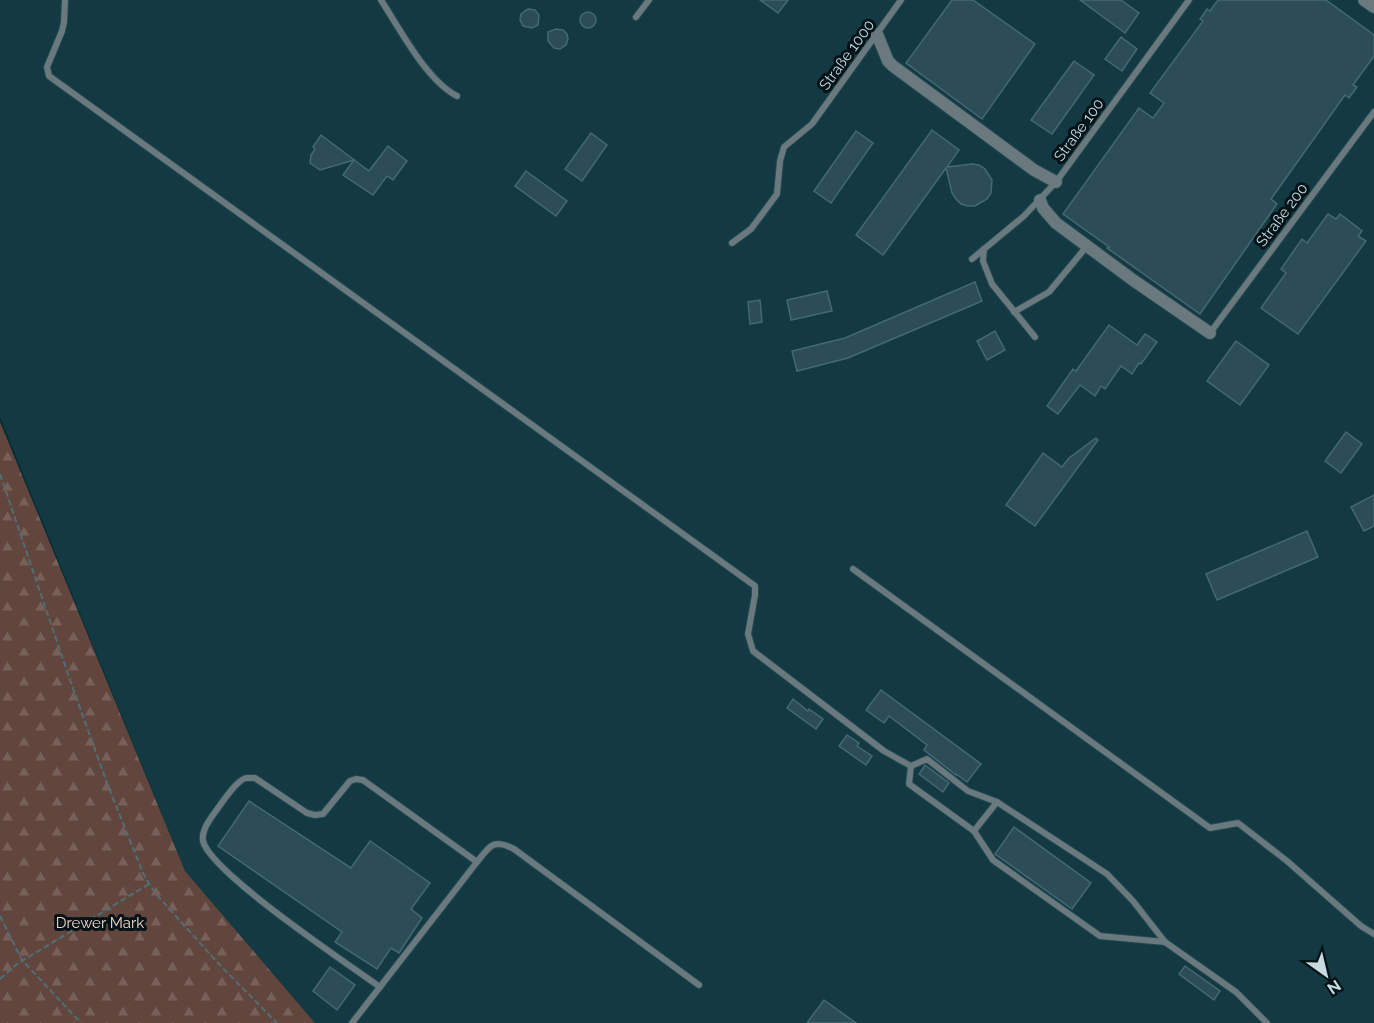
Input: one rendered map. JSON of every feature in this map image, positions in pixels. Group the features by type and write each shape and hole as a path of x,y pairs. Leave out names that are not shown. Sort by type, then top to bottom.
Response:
{"street":[{"path":"1364,0 1374,7"},
{"path":"877,34 888,61 893,66 1034,170 1056,182"},
{"path":"1040,200 1043,208 1056,223 1210,333"}],"lane":[{"path":"65,0 62,31 47,67 50,76 755,586 748,634 753,651 884,752 911,766"},
{"path":"381,0 416,56 432,75 457,96"},
{"path":"636,17 649,0"},
{"name":"Straße 1000","path":"732,243 751,229 777,194 780,160 784,147 812,124 901,0"},
{"name":"Straße 100","path":"972,259 1024,216 1056,182 1189,0"},
{"name":"Straße 200","path":"1210,333 1374,112"},
{"path":"1014,312 1049,292 1088,246"},
{"path":"984,249 982,261 992,284 1035,337"},
{"path":"853,569 1209,828 1238,824 1287,861 1361,926 1374,934"},
{"path":"911,766 927,759 968,791 997,802 1107,874 1133,901 1165,942 1236,992 1267,1023"},
{"path":"911,766 909,784 974,831 993,860 1100,936 1165,942"},
{"path":"380,987 300,931 226,870 208,851 202,837 206,826 223,801 239,782 247,778 255,778 307,813 323,814 350,781 363,780 477,862"},
{"path":"974,831 997,802"},
{"path":"352,1023 477,862 490,846 495,844 514,849 699,985"}],"path":[{"path":"0,474 108,786 149,884 217,962 277,1023"},
{"path":"0,979 22,960 149,884"},
{"path":"0,916 22,960 81,1023"}],"shaded area":[{"path":"0,0 1374,0 1374,1023 315,1023 185,871 0,417"}],"green space":[{"name":"Drewer Mark","path":"0,422 185,871 315,1023 0,1023"}],"building":[{"path":"760,0 788,0 778,13"},
{"path":"952,0 973,0 1035,44 982,119 906,63"},
{"path":"1080,0 1121,0 1139,13 1125,33"},
{"path":"1218,0 1326,0 1374,35 1374,56 1353,85 1357,87 1349,98 1345,95 1271,199 1277,204 1200,314 1063,214 1139,108 1153,118 1164,103 1150,93 1203,21 1200,19 1207,9 1210,11"},
{"path":"528,9 535,10 539,15 538,25 532,28 523,26 520,20 521,14"},
{"path":"588,12 596,20 588,28 580,20"},
{"path":"556,29 563,30 568,39 566,45 560,49 554,48 548,41 548,32"},
{"path":"1121,37 1137,49 1122,71 1105,59"},
{"path":"1074,61 1094,75 1052,134 1031,120"},
{"path":"932,130 959,150 947,167 979,165 985,169 992,180 991,193 987,199 975,206 961,204 952,193 946,168 883,255 856,235"},
{"path":"856,131 873,143 831,203 814,191"},
{"path":"591,133 607,145 582,181 565,169"},
{"path":"321,135 369,171 388,146 407,161 393,180 387,176 373,195 343,175 354,160 320,170 310,163 315,149 313,147"},
{"path":"526,171 567,201 556,216 515,186"},
{"path":"1328,214 1336,219 1340,214 1362,231 1358,236 1366,241 1298,334 1261,308 1286,273 1281,269 1302,239 1307,243"},
{"path":"975,282 982,301 848,358 797,371 792,351 845,338"},
{"path":"827,291 832,311 791,320 787,300"},
{"path":"760,300 762,322 750,324 748,302"},
{"path":"1109,325 1137,345 1145,334 1157,342 1132,374 1121,366 1105,389 1101,386 1095,396 1080,385 1058,414 1047,406 1073,369 1076,371"},
{"path":"995,331 1005,350 987,360 977,341"},
{"path":"1236,341 1269,365 1240,405 1207,381"},
{"path":"1346,432 1362,444 1341,473 1325,461"},
{"path":"1096,438 1098,440 1035,526 1006,505 1043,453 1062,467 1069,458"},
{"path":"1374,495 1374,526 1364,531 1351,507"},
{"path":"1307,531 1318,557 1217,600 1206,574"},
{"path":"881,690 981,764 967,782 924,750 927,745 889,716 884,723 866,710"},
{"path":"793,699 823,719 816,729 787,708"},
{"path":"847,735 859,743 857,746 872,756 866,765 839,746"},
{"path":"925,765 949,783 943,792 919,774"},
{"path":"249,801 351,868 370,841 430,883 411,909 422,918 399,953 391,948 377,969 335,942 342,932 218,846"},
{"path":"1014,827 1091,883 1072,909 995,854"},
{"path":"1185,966 1220,991 1214,1000 1179,974"},
{"path":"330,967 355,985 337,1010 313,991"},
{"path":"824,1000 856,1023 807,1023"}]}
